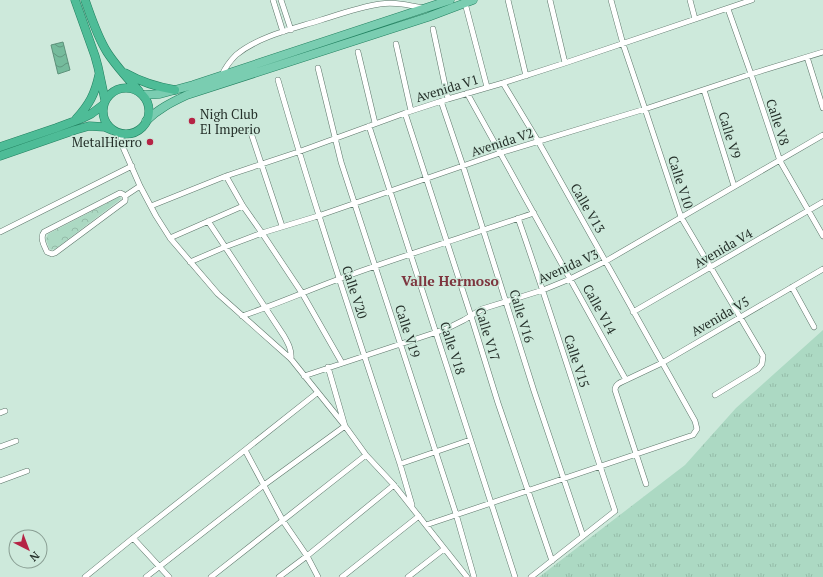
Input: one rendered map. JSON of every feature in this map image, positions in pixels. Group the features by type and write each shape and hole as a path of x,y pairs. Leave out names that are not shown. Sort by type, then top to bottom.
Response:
{"highway":[{"path":"75,0 100,73 104,103 102,112 107,125 112,130"},
{"path":"0,156 89,126 105,127 122,134 128,134 139,130 146,121 149,115 147,101 107,52 85,0"},
{"path":"121,70 145,83 175,90"},
{"path":"72,122 84,110 92,98 100,73"},
{"path":"0,147 91,114 104,103 114,90 121,88 134,89 142,94"}],"main road":[{"path":"142,94 160,94 222,76 450,0"},
{"path":"146,121 161,109 187,95 428,17 469,1"}],"street":[{"path":"273,0 283,32"},
{"path":"281,0 291,30"},
{"path":"508,0 526,76"},
{"path":"550,0 565,64"},
{"name":"Calle V10","path":"611,0 622,44 681,217 763,356 762,364 758,369 716,395"},
{"path":"690,0 695,19"},
{"name":"Avenida V1","path":"151,206 226,176 298,152 375,123 441,101 565,64 752,0"},
{"path":"469,1 487,87"},
{"path":"222,76 226,66 235,56 262,40 283,32 363,7 381,4 401,4 424,9"},
{"name":"Calle V8","path":"728,9 780,161 823,236"},
{"path":"433,29 448,99"},
{"path":"396,44 411,111"},
{"path":"358,52 375,123"},
{"name":"Avenida V2","path":"190,262 262,233 318,216 500,153 645,109 823,52"},
{"path":"807,57 823,108"},
{"name":"Calle V19","path":"318,68 341,162 456,514 474,577"},
{"name":"Calle V20","path":"278,80 318,216 400,464 413,509"},
{"name":"Calle V13","path":"503,83 538,141 695,421 697,429 693,435 636,453"},
{"name":"Calle V9","path":"704,90 734,186"},
{"name":"Calle V14","path":"467,93 626,380"},
{"name":"Calle V16","path":"441,101 534,391 583,536"},
{"name":"Calle V17","path":"405,113 498,403 552,561"},
{"name":"Calle V18","path":"369,126 515,577"},
{"path":"251,133 282,226"},
{"path":"122,134 122,145 140,186 170,238 218,294 291,359 345,426 366,455 394,486 468,577"},
{"name":"Avenida V3","path":"304,376 436,332 456,324 482,309 543,290 570,279 606,261 823,135"},
{"path":"0,232 132,166"},
{"path":"226,176 243,206 302,293 342,363"},
{"path":"125,196 120,193 44,232 42,234 42,238 47,252 52,254 55,253 125,200 125,196 140,186"},
{"name":"Avenida V4","path":"633,312 823,202"},
{"path":"170,238 243,206"},
{"path":"242,316 374,266 534,212"},
{"name":"Calle V15","path":"518,218 615,511 583,536"},
{"path":"208,221 287,342 290,348 291,359"},
{"name":"Avenida V5","path":"626,380 662,363 823,269"},
{"path":"792,287 814,327"},
{"path":"328,367 345,426"},
{"path":"626,380 616,385 615,390 646,484"},
{"path":"85,577 317,393"},
{"path":"146,577 264,485 345,426"},
{"path":"400,464 470,440"},
{"path":"0,447 16,441"},
{"path":"244,450 283,521 307,556 318,577"},
{"path":"426,525 636,453"},
{"path":"211,577 366,455"},
{"path":"0,480 27,471"},
{"path":"279,577 394,486"},
{"path":"342,577 419,516"},
{"path":"531,577 583,536"},
{"path":"133,538 169,577"},
{"path":"408,577 444,549"}],"green space":[{"path":"119,197 121,199 55,249 51,250 49,248 46,239 48,234"},
{"path":"823,330 823,577 539,577 685,465 736,408"}],"water":[{"path":"63,42 70,70 58,74 51,45"}],"place":[{"name":"Nigh Club El Imperio","path":"192,121"},
{"name":"MetalHierro","path":"150,142"}],"district":[{"name":"Valle Hermoso","path":"450,280"}]}
